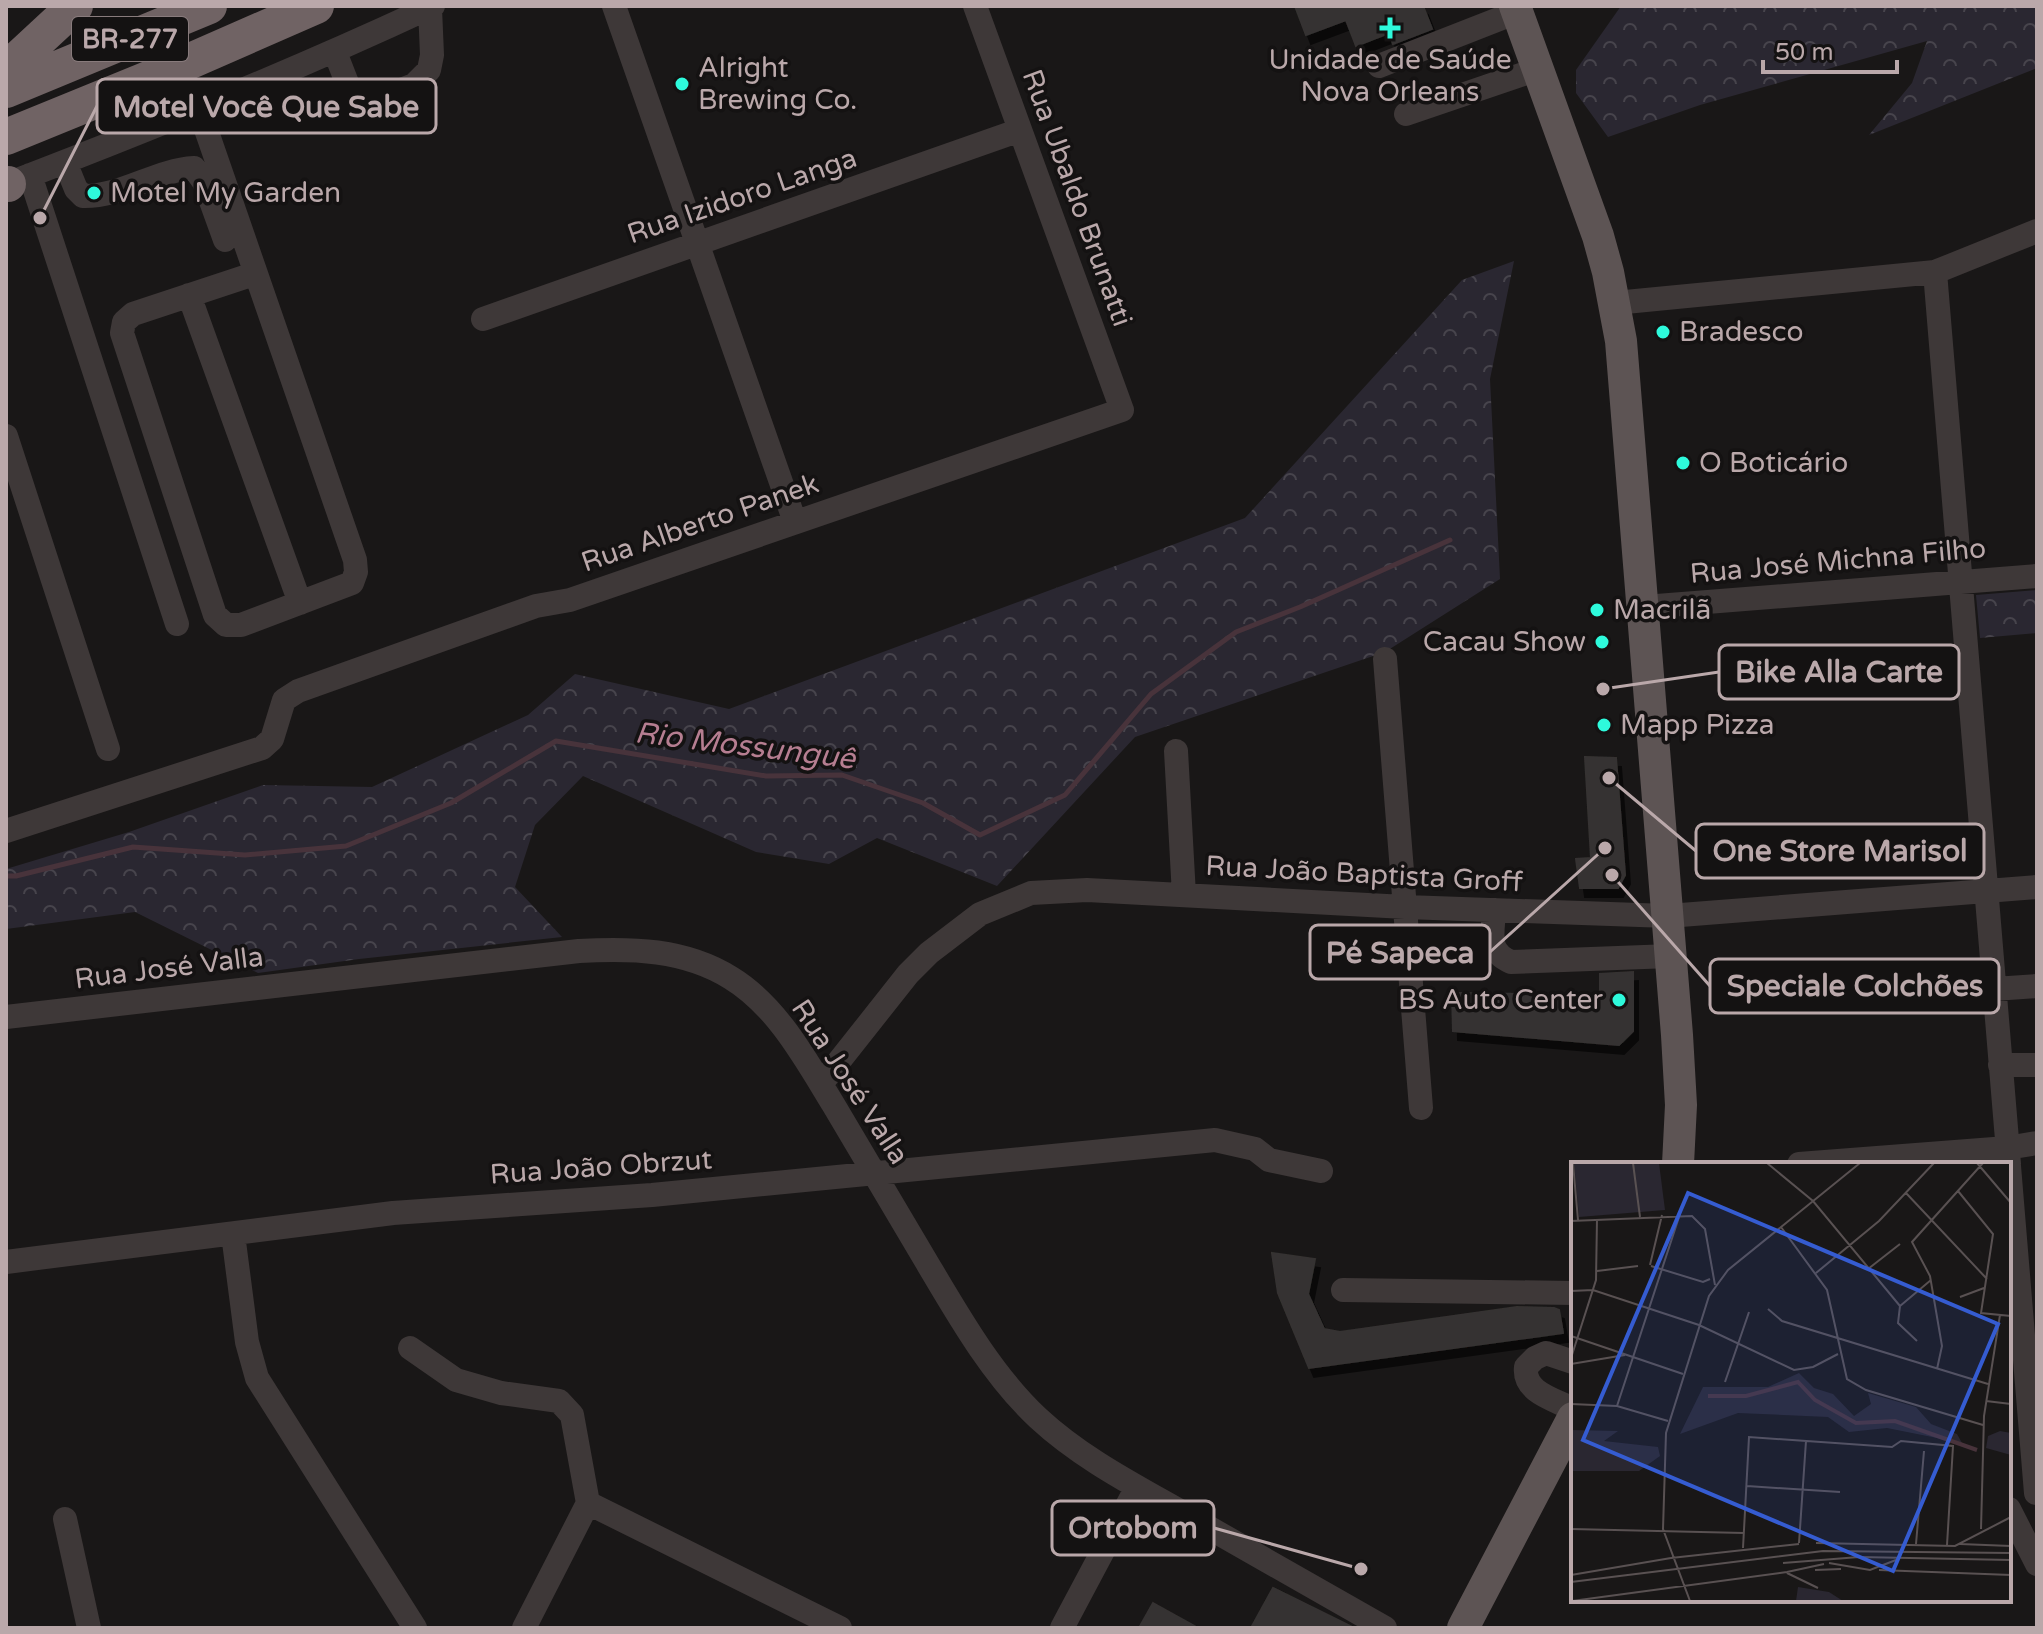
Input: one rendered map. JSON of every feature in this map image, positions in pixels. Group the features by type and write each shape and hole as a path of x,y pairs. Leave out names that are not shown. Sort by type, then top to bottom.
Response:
{"highway":[{"path":"6,70 75,6"},
{"path":"52,72 181,6"},
{"name":"BR-277","path":"6,90 209,6"},
{"name":"BR-277","path":"6,137 316,6"}],"main road":[{"path":"1516,9 1598,236 1615,303 1626,378 1681,1105 1678,1162"},
{"path":"1463,1628 1571,1422"}],"street":[{"path":"614,6 795,522"},
{"name":"Rua Ubaldo Brunatti","path":"975,6 1122,410"},
{"path":"177,624 12,182 199,109 432,7 429,70 414,85 381,98 351,93 335,52"},
{"path":"1379,66 1516,9"},
{"path":"1406,114 1538,69"},
{"path":"199,109 246,276"},
{"name":"Rua Izidoro Langa","path":"483,319 1020,130"},
{"path":"65,162 76,189 83,196 103,194 177,169 194,168 204,182 246,276 355,560 356,572 352,583 241,625 226,625 215,615 122,333 124,322 133,314 246,276"},
{"path":"1615,303 1935,272 2037,231"},
{"path":"1935,272 2008,1159"},
{"path":"189,295 300,603"},
{"name":"Rua Alberto Panek","path":"6,831 262,748 272,739 284,700 298,691 536,606 570,600 1122,410"},
{"path":"6,436 108,749"},
{"path":"2005,578 2037,558"},
{"name":"Rua José Michna Filho","path":"1644,607 2037,576"},
{"path":"1385,659 1421,1108"},
{"path":"1176,751 1184,895"},
{"name":"Rua João Baptista Groff","path":"821,1084 908,974 945,938 980,914 1031,893 1059,890 1668,916 2037,887"},
{"path":"1494,910 1493,946 1498,957 1511,962 1671,956"},
{"name":"Rua José Valla","path":"6,1017 579,951 650,951 682,956 733,979 774,1017 821,1084 947,1297 1013,1391 1035,1416 1061,1439 1137,1487 1385,1628"},
{"path":"1994,989 2037,986"},
{"path":"2000,1065 2037,1065"},
{"name":"Rua João Obrzut","path":"6,1262 393,1213 628,1197 1202,1141 1222,1140 1261,1152 1269,1160 1321,1171"},
{"path":"1883,1162 2008,1159 2037,1143"},
{"path":"2011,1195 2027,1265 2037,1493 2011,1502"},
{"path":"2012,1207 2037,1204"},
{"path":"233,1234 247,1342 257,1378 415,1628"},
{"path":"1343,1290 1571,1293"},
{"path":"410,1348 456,1380 501,1393 559,1401 572,1415 588,1503 524,1628"},
{"path":"1571,1361 1546,1353 1526,1367 1525,1377 1531,1388 1571,1408"},
{"path":"1062,1628 1137,1487"},
{"path":"588,1503 840,1628"},
{"path":"2011,1513 2037,1564"},
{"path":"65,1519 89,1628"}],"green space":[{"path":"1621,6 2037,6 2037,68 1869,135 1912,83 1927,41 1700,105 1608,137 1576,93 1576,70"},
{"path":"1514,261 1490,379 1500,579 1385,652 1135,737 997,886 877,838 829,864 756,852 583,776 535,825 515,887 562,937 258,973 135,912 6,929 6,869 129,832 263,785 372,787 528,715 575,674 729,709 1245,518 1462,280"},
{"path":"2037,590 2037,633 1980,638 1976,595"}],"building":[{"name":"Unidade de Saúde Nova Orleans","path":"1295,6 1423,6 1432,29 1393,44 1389,33 1356,46 1346,20 1306,35"},
{"path":"1585,757 1616,758 1625,875 1618,888 1580,888 1576,859 1591,858"},
{"path":"1633,972 1633,1031 1619,1045 1453,1031 1452,993 1600,995 1600,974"},
{"path":"1272,1253 1315,1259 1308,1294 1324,1329 1340,1332 1517,1307 1559,1310 1563,1333 1309,1368 1278,1293"},
{"path":"1273,1588 1354,1628 1251,1628"},
{"path":"1153,1603 1198,1628 1139,1628"}],"waterway":[{"name":"Rio Mossunguê","path":"6,876 133,847 245,855 346,846 451,803 556,741 766,776 842,775 923,803 980,835 1065,795 1151,694 1236,632 1450,540"}],"place":[{"name":"Unidade de Saúde Nova Orleans","path":"1390,28"},
{"name":"Alright Brewing Co.","path":"682,84"},
{"name":"Motel My Garden","path":"94,193"},
{"name":"Motel Você Que Sabe","path":"40,218"},
{"name":"Bradesco","path":"1663,332"},
{"name":"O Boticário","path":"1683,463"},
{"name":"Macrilã","path":"1597,610"},
{"name":"Cacau Show","path":"1602,642"},
{"name":"Bike Alla Carte","path":"1603,689"},
{"name":"Mapp Pizza","path":"1604,725"},
{"name":"One Store Marisol","path":"1609,778"},
{"name":"Pé Sapeca","path":"1605,848"},
{"name":"Speciale Colchões","path":"1612,875"},
{"name":"BS Auto Center","path":"1619,1000"},
{"name":"Ortobom","path":"1361,1569"}]}
